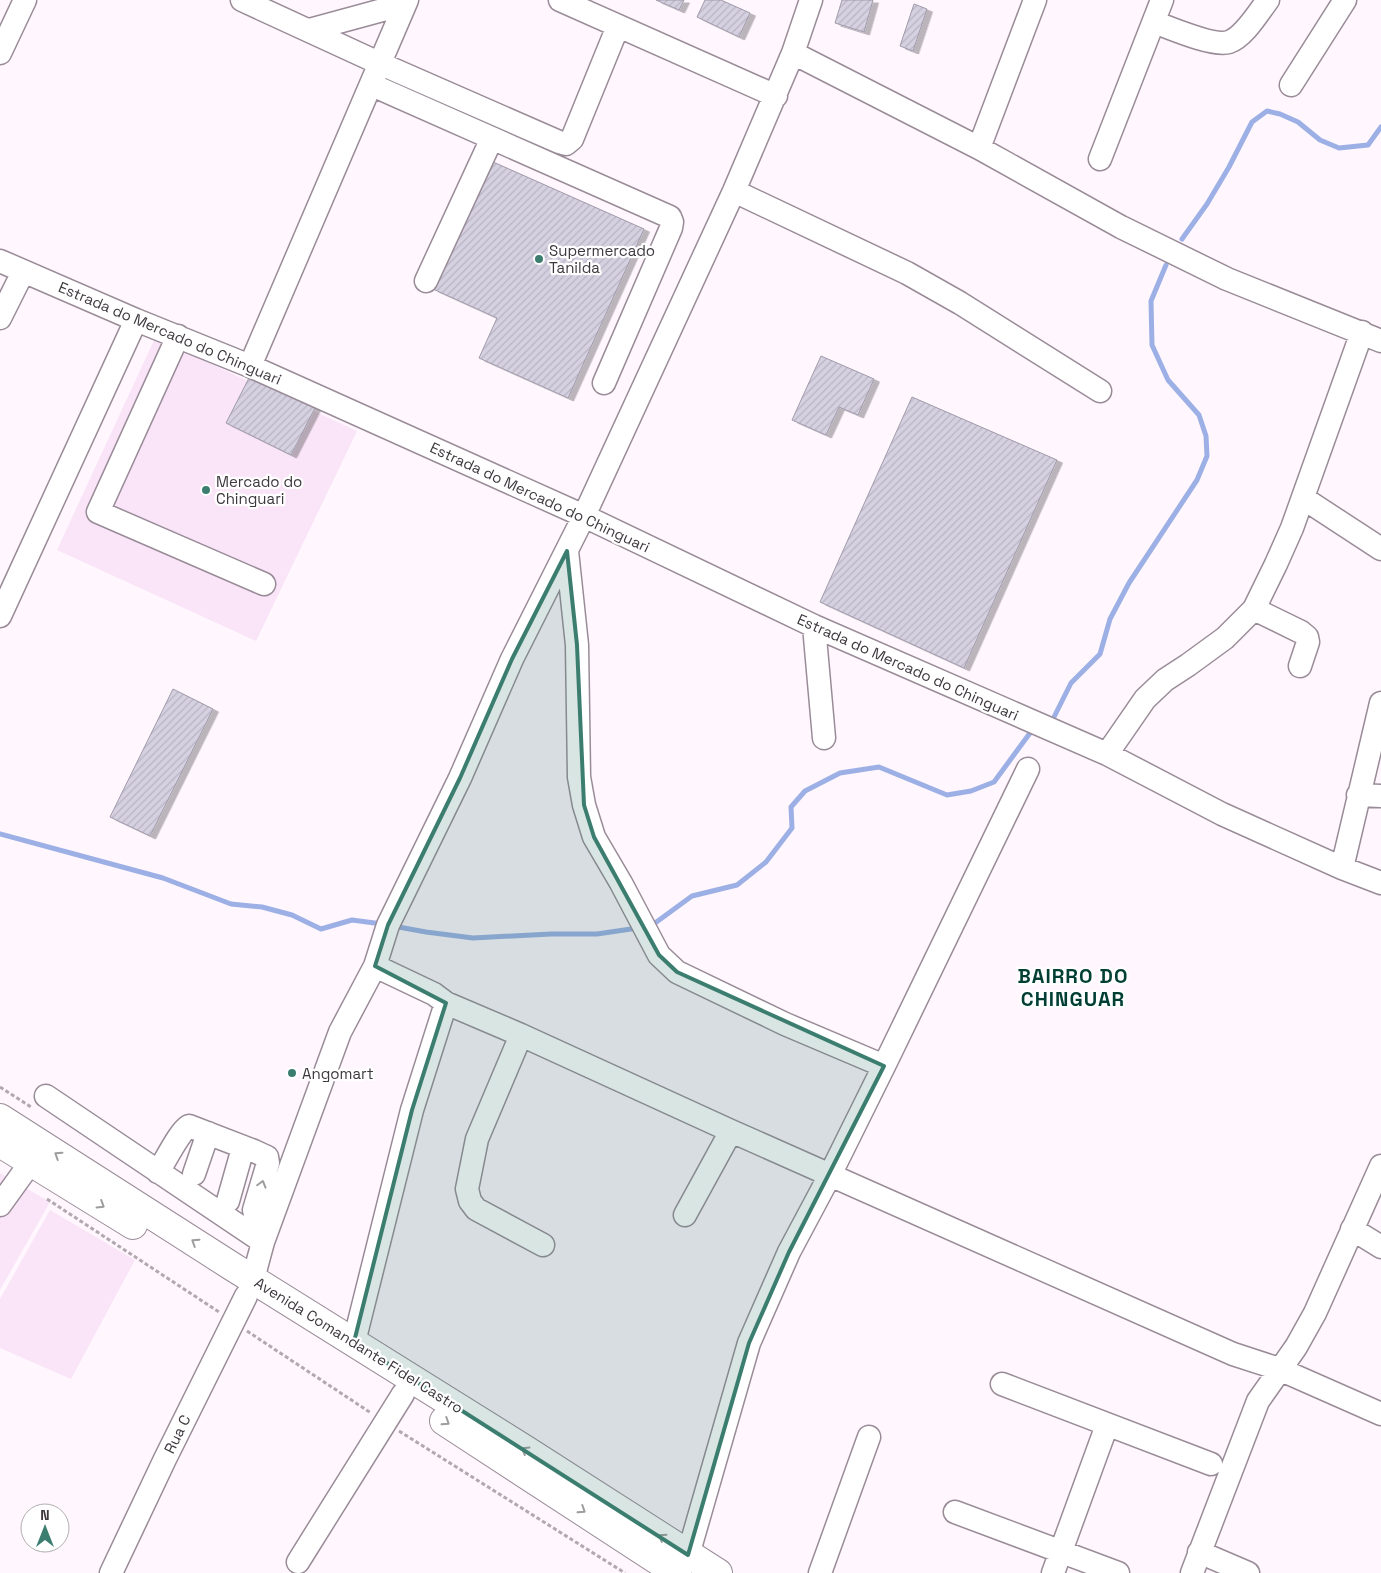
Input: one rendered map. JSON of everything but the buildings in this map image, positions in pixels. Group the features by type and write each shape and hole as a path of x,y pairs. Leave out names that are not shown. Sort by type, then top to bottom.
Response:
{"highway":[{"name":"Avenida Comandante Fidel Castro","path":"0,1118 403,1394 637,1546 683,1564 718,1573"},
{"name":"Avenida Comandante Fidel Castro","path":"0,1143 25,1171 354,1342 526,1450 683,1564"}],"street":[{"path":"0,53 25,0"},
{"path":"242,0 381,64 566,144 572,139 618,26"},
{"path":"560,0 776,96"},
{"name":"Rua C","path":"111,1573 249,1287 266,1232 340,1032 375,966 388,925 460,778 512,659 584,516 734,191 794,53 811,0"},
{"path":"979,148 1035,0"},
{"path":"1100,159 1162,0"},
{"path":"1154,22 1216,44 1228,43 1250,25 1268,0"},
{"path":"1291,85 1345,0"},
{"path":"309,30 406,2"},
{"path":"250,366 406,2"},
{"path":"794,53 979,148 1121,227 1227,279 1372,336 1321,445 1303,498 1276,564 1254,609 1225,638 1164,680 1146,700 1107,754"},
{"path":"372,85 670,217 672,222 671,228 604,383"},
{"path":"426,281 492,138"},
{"path":"734,191 907,273 960,303 1100,391"},
{"name":"Estrada do Mercado do Chinguari","path":"0,262 250,366 584,516 814,626 1107,754 1222,814 1342,868 1381,883"},
{"path":"0,318 23,272"},
{"path":"0,616 136,320"},
{"path":"178,336 98,512 264,584"},
{"path":"1303,498 1381,549"},
{"path":"567,551 577,645 580,777 584,805 594,837 622,883 659,955 678,972 785,1024 884,1066"},
{"path":"1254,609 1302,632 1307,637 1308,642 1300,666"},
{"path":"814,626 824,738"},
{"path":"1342,868 1381,703"},
{"path":"683,1564 749,1343 789,1252 884,1066 1028,769"},
{"path":"1358,795 1381,796"},
{"path":"375,966 434,994 446,1003 521,1035 731,1131 1233,1354 1279,1369 1381,1414"},
{"path":"354,1342 412,1110 446,1003"},
{"path":"521,1035 477,1139 467,1189 470,1201 476,1209 543,1245"},
{"path":"46,1096 158,1172 266,1232"},
{"path":"158,1172 183,1130 188,1126 267,1158 268,1164 254,1210 254,1214 266,1232"},
{"path":"685,1215 731,1131"},
{"path":"194,1174 208,1133"},
{"path":"228,1200 244,1148"},
{"path":"1248,1573 1196,1563 1258,1401 1296,1346 1315,1313 1381,1166"},
{"path":"0,1205 25,1171"},
{"path":"1352,1229 1381,1248"},
{"path":"1002,1384 1211,1464"},
{"path":"298,1562 403,1394"},
{"path":"1053,1573 1107,1425"},
{"path":"820,1573 868,1436"},
{"path":"955,1512 1118,1573"},
{"path":"637,1546 646,1560 651,1573"}],"path":[{"path":"25,1171 233,1322 386,1422 625,1573"}],"highlighted area":[{"path":"567,551 577,645 584,805 594,837 659,955 677,972 884,1066 789,1252 749,1343 688,1555 354,1342 412,1110 446,1003 375,966 388,925 460,778 512,659"}],"shaded area":[{"name":"Mercado do Chinguari","path":"155,338 357,431 256,641 57,550"},
{"path":"0,1173 50,1202 0,1290"},
{"path":"50,1210 135,1260 71,1379 0,1348 0,1299"}],"waterway":[{"path":"1182,239 1207,204 1252,122 1267,111 1280,114 1298,122 1320,140 1339,148 1368,145 1381,127"},
{"path":"1050,722 1071,683 1100,654 1110,619 1129,583 1197,480 1207,456 1206,436 1199,415 1168,380 1152,345 1151,301 1166,265"},
{"path":"651,926 692,896 737,885 766,862 792,828 791,807 805,791 840,773 879,767 947,795 971,791 994,782 1030,733 1036,729"},
{"path":"0,834 163,878 231,904 262,907 292,915 321,929 352,920 382,924"},
{"path":"393,926 473,938 597,934 638,928"}],"place":[{"name":"Supermercado Tanilda","path":"539,259"},
{"name":"Mercado do Chinguari","path":"206,490"},
{"name":"Angomart","path":"292,1073"}],"district":[{"name":"BAIRRO DO CHINGUAR","path":"1073,988"}]}
